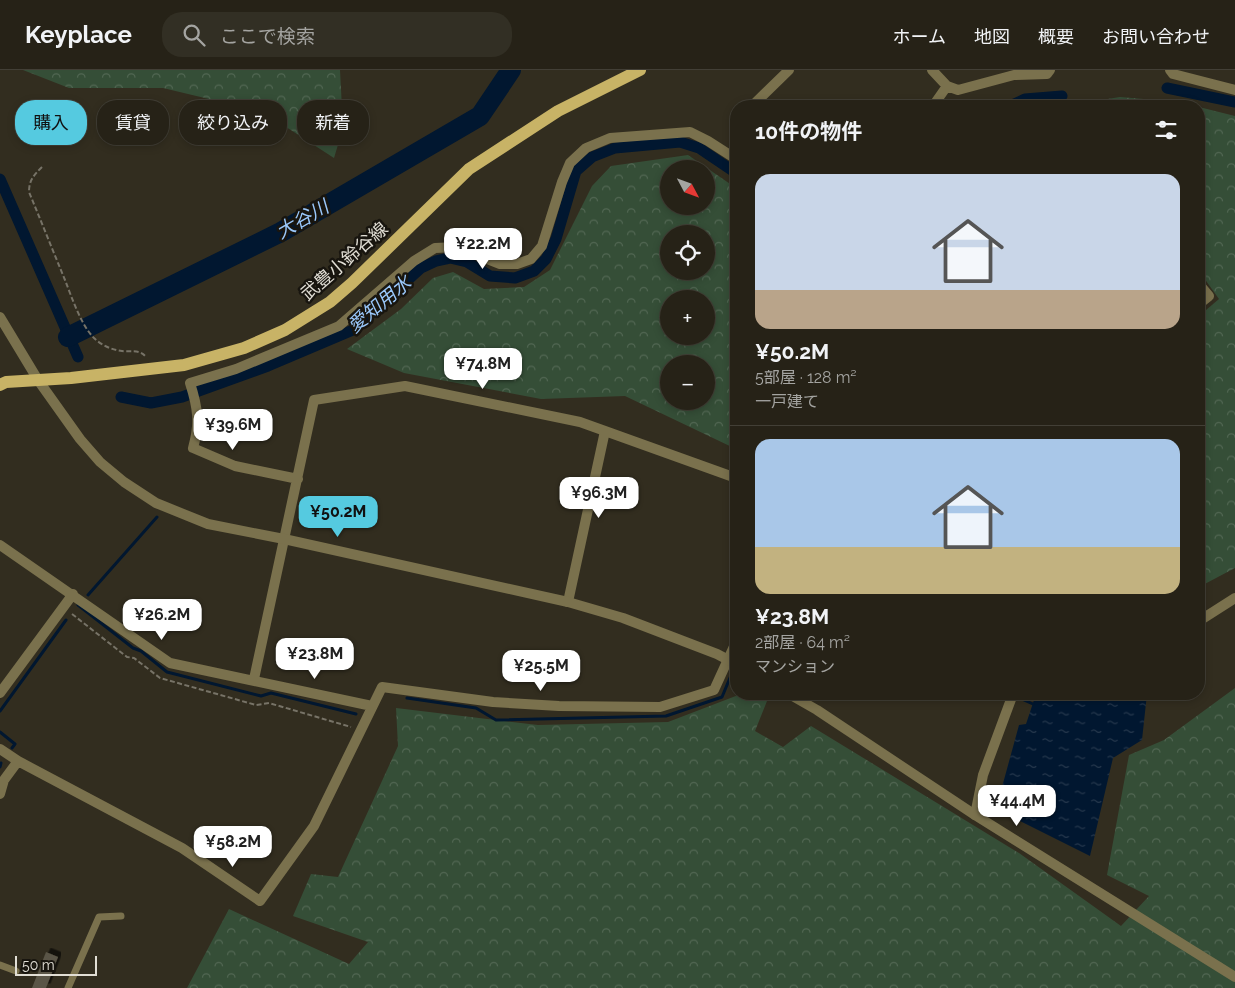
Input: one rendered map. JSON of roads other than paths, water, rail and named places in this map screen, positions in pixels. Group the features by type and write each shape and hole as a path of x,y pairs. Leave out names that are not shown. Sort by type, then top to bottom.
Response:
{"main road":[{"name":"武豊小鈴谷線","path":"0,385 6,382 71,378 184,365 244,348 284,330 330,302 367,270 469,169 558,110 640,70"}],"street":[{"path":"757,100 789,70"},
{"path":"932,70 946,86 958,90 1014,75 1047,74 1050,70"},
{"path":"1170,70 1173,74 1235,90"},
{"path":"937,100 946,86"},
{"path":"298,479 235,466 193,448 198,430 196,401 190,383 236,370 339,326 414,261 435,248 457,247 500,264 517,264 531,259 542,246 570,162 586,148 610,138 690,132 730,155"},
{"path":"0,318 38,380 80,439 100,462 124,482 156,503 208,524 568,602 623,618 730,660"},
{"path":"254,679 314,400 405,386 580,422 730,476"},
{"path":"568,602 605,431"},
{"path":"0,545 170,662 372,706"},
{"path":"0,693 73,594"},
{"path":"1205,617 1235,598"},
{"path":"0,749 18,761 182,848 260,901 314,826 382,687 493,702 559,706 660,707 714,690 730,664"},
{"path":"800,700 975,815 1235,976"},
{"path":"975,815 983,776 1010,700"},
{"path":"0,794 4,780 18,761"}],"lane":[{"path":"68,988 98,917 121,916"},
{"path":"0,964 16,971"}],"water":[{"path":"1034,700 1146,700 1142,740 1113,758 1090,856 996,809 1019,725 1026,724"}],"waterway":[{"name":"大谷川","path":"68,337 281,232 480,116 511,70"},
{"name":"愛知用水","path":"1167,88 1235,102"},
{"name":"愛知用水","path":"1023,100 1062,96"},
{"name":"愛知用水","path":"121,397 151,403 182,397 268,366 353,330 421,268 436,261 450,258 467,262 490,276 515,278 534,271 546,259 556,239 576,171 592,157 615,148 680,142 699,148 730,169"},
{"name":"愛知用水","path":"0,179 78,357"},
{"path":"88,595 157,517"},
{"path":"78,605 167,672 261,696 271,693 356,714"},
{"path":"0,711 66,620"},
{"path":"407,698 476,708 496,720 666,716 722,697 730,678"},
{"path":"1024,700 1033,704"},
{"path":"0,732 15,744 12,748"},
{"path":"0,767 1,763"}]}
